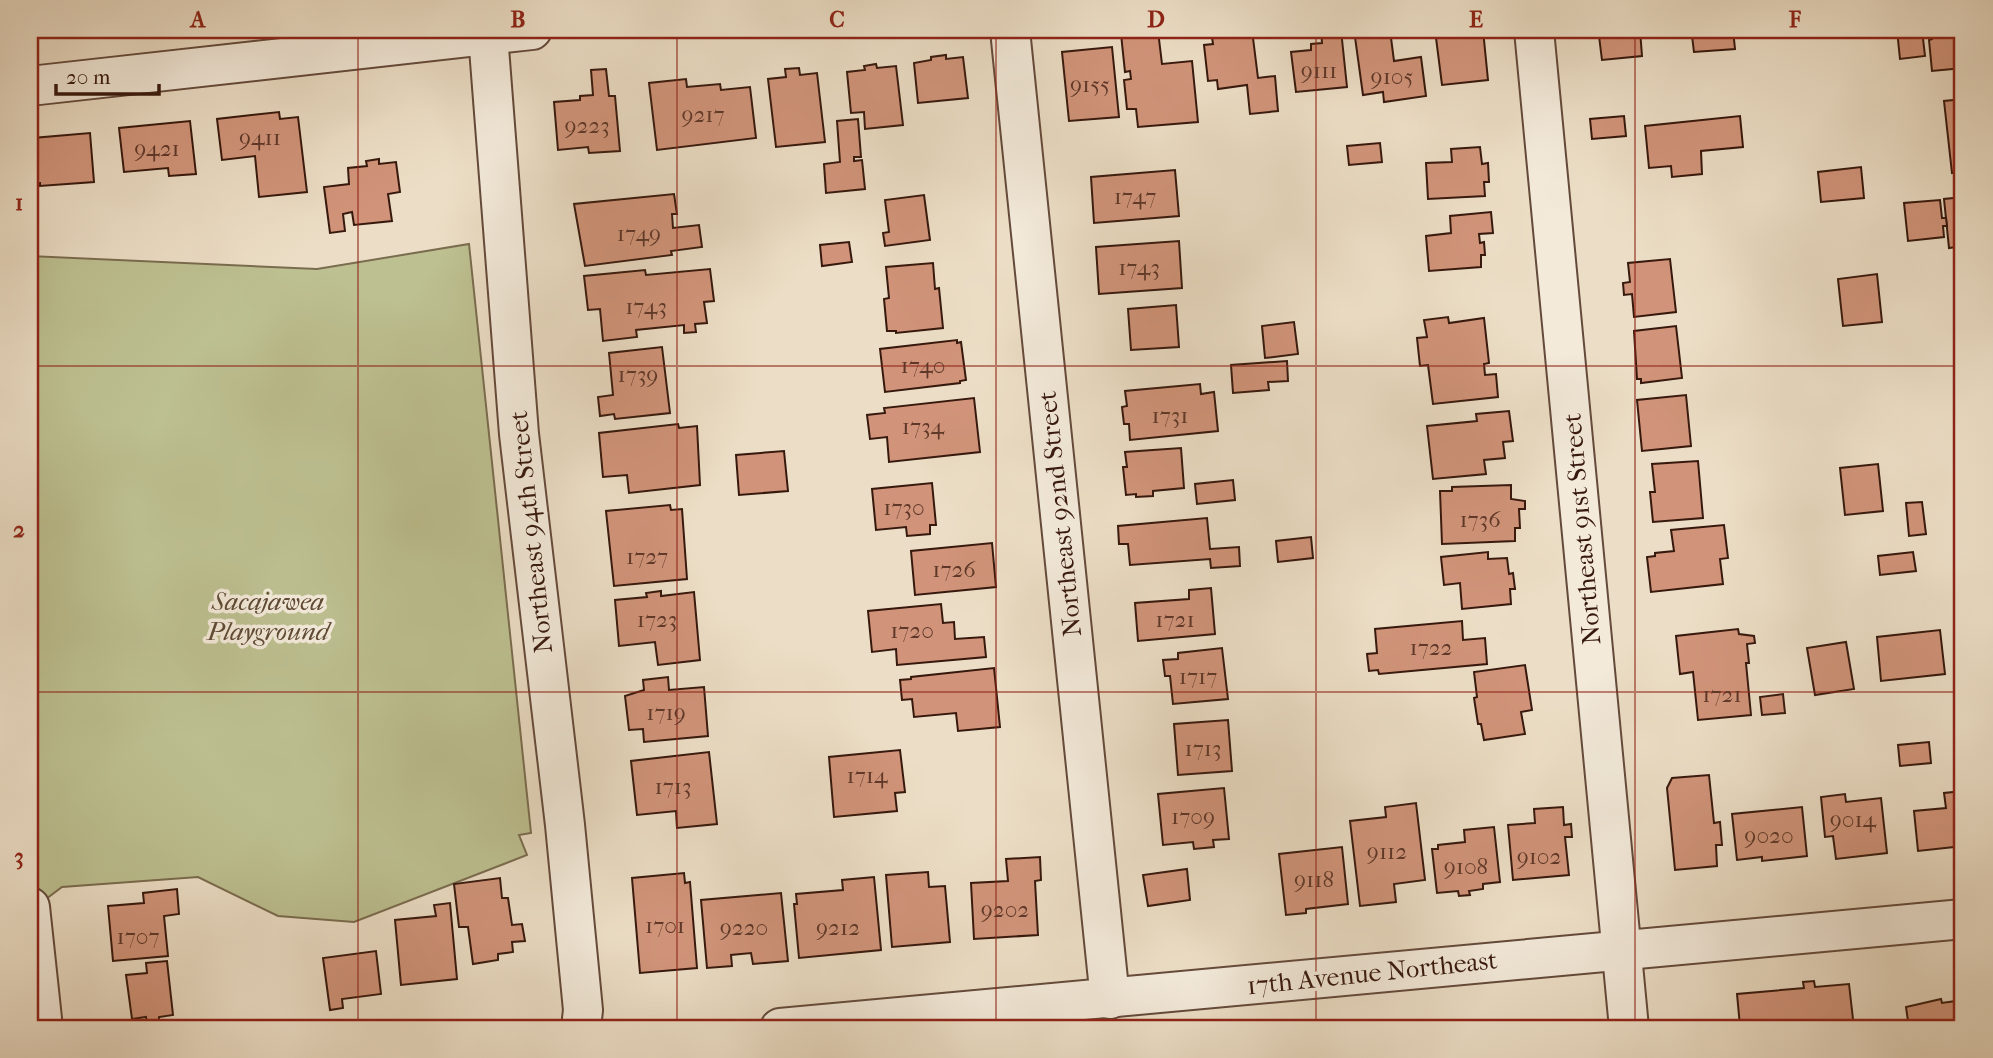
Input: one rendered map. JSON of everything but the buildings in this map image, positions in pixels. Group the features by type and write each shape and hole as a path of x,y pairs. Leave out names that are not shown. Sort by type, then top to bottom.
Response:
{"street":[{"path":"30,86 533,30"},
{"name":"Northeast 92nd Street","path":"1010,30 1110,999"},
{"name":"Northeast 91st Street","path":"1534,30 1629,1028"},
{"name":"Northeast 94th Street","path":"488,35 519,434 566,834 583,1010 581,1028"},
{"path":"30,908 43,1028"},
{"name":"17th Avenue Northeast","path":"780,1028 1963,919"}],"green space":[{"name":"Sacajawea Playground","path":"469,244 531,833 519,835 527,855 354,922 278,916 198,877 62,887 30,911 30,256 317,269"}]}
